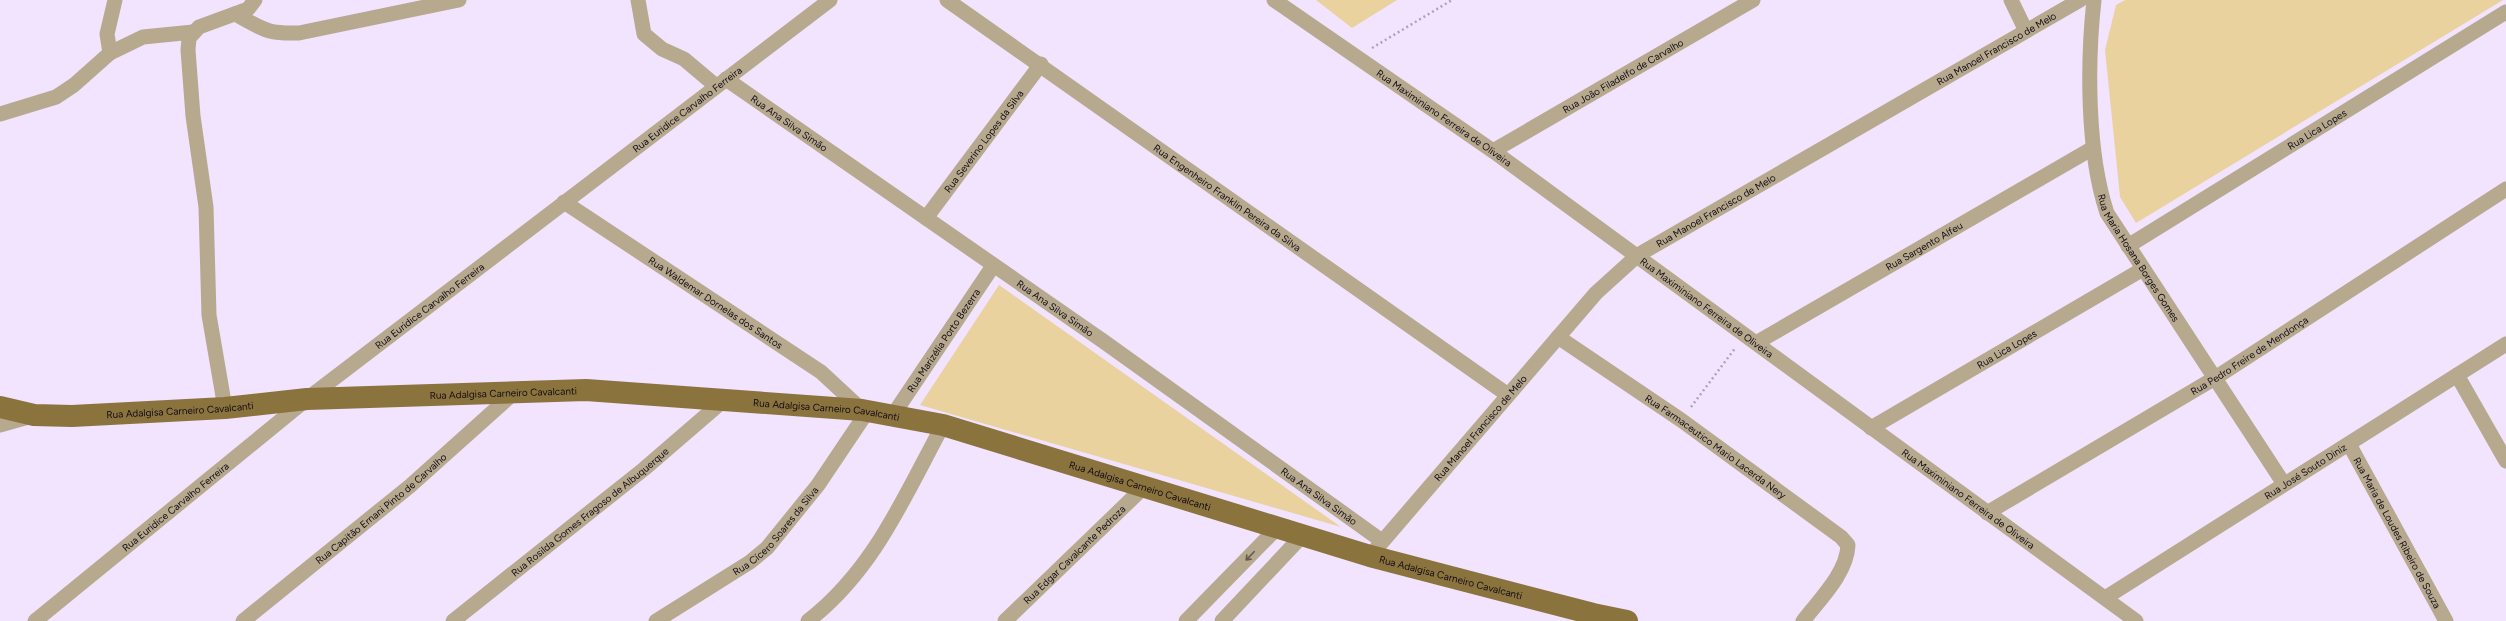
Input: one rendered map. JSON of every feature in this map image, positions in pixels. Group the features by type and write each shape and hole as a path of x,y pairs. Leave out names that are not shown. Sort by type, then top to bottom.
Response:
{"main road":[{"name":"Rua Adalgisa Carneiro Cavalcanti","path":"0,407 34,415 72,416 225,408 307,399 516,391 586,390 865,411 943,425 1302,536 1376,548 1591,618 1627,621"}],"street":[{"path":"110,53 107,34 115,0"},
{"path":"0,114 56,97 74,85 110,53 144,37 193,32 209,22 248,9 255,0"},
{"path":"235,14 266,31 276,34 299,33 459,0"},
{"name":"Rua Ana Silva Simão","path":"638,0 644,34 662,49 684,59 721,82 926,218 1103,341 1376,548"},
{"name":"Rua Euridice Carvalho Ferreira","path":"35,621 307,399 830,0"},
{"name":"Rua Engenheiro Franklin Pereira da Silva","path":"947,0 1041,64 1508,395"},
{"name":"Rua Maximiniano Ferreira de Oliveira","path":"1274,0 1356,58 1493,151 1638,255 1871,428 2136,621"},
{"name":"Rua João Filadelfo de Carvalho","path":"1493,151 1753,0"},
{"path":"2011,0 2026,31"},
{"name":"Rua Manoel Francisco de Melo","path":"1376,548 1596,293 1638,255 2080,0"},
{"name":"Rua Maria Hosana Borges Gomes","path":"2094,0 2090,38 2093,148 2101,194 2107,214 2284,484"},
{"name":"Rua Lica Lopes","path":"2128,246 2506,12"},
{"path":"193,32 190,38 188,50 189,76 206,206 209,314 225,408"},
{"name":"Rua Severino Lopes da Silva","path":"926,218 1041,64"},
{"name":"Rua Sargento Alfeu","path":"1750,339 2093,148"},
{"name":"Rua Pedro Freire de Mendonça","path":"1987,513 2215,378 2506,189"},
{"name":"Rua Waldemar Dornelas dos Santos","path":"564,202 821,372 865,411"},
{"name":"Rua Marizélia Porto Bezerra","path":"893,415 993,266"},
{"name":"Rua Lica Lopes","path":"1871,428 2143,269"},
{"name":"Rua Farmaceutico Mario Lacerda Nery","path":"1558,337 1681,420 1841,537 1848,545 1848,557 1841,570 1804,621"},
{"name":"Rua José Souto Diniz","path":"2105,598 2506,344"},
{"path":"2458,375 2506,461"},
{"name":"Rua Capitão Ernani Pinto de Carvalho","path":"243,621 410,486 516,391"},
{"name":"Rua Rosilda Gomes Fragoso de Albuquerque","path":"462,619 644,469 724,400"},
{"name":"Rua Cícero Soares da Silva","path":"656,621 750,562 767,548 818,484 865,411"},
{"path":"0,425 34,415"},
{"path":"808,621 852,581 883,538 943,425"},
{"name":"Rua Maria de Loudes Ribeiro de Souza","path":"2349,444 2446,621"},
{"name":"Rua Edgar Cavalcante Pedroza","path":"1005,621 1143,488"},
{"path":"1194,618 1277,528"},
{"path":"1222,621 1302,536"}],"path":[{"path":"1356,58 1452,0"},
{"path":"1681,420 1750,339"}],"shaded area":[{"path":"1316,0 1397,0 1352,28"},
{"path":"2125,0 2503,0 2136,223 2120,197 2105,50 2116,5"},
{"path":"999,285 1341,527 920,405"}]}
